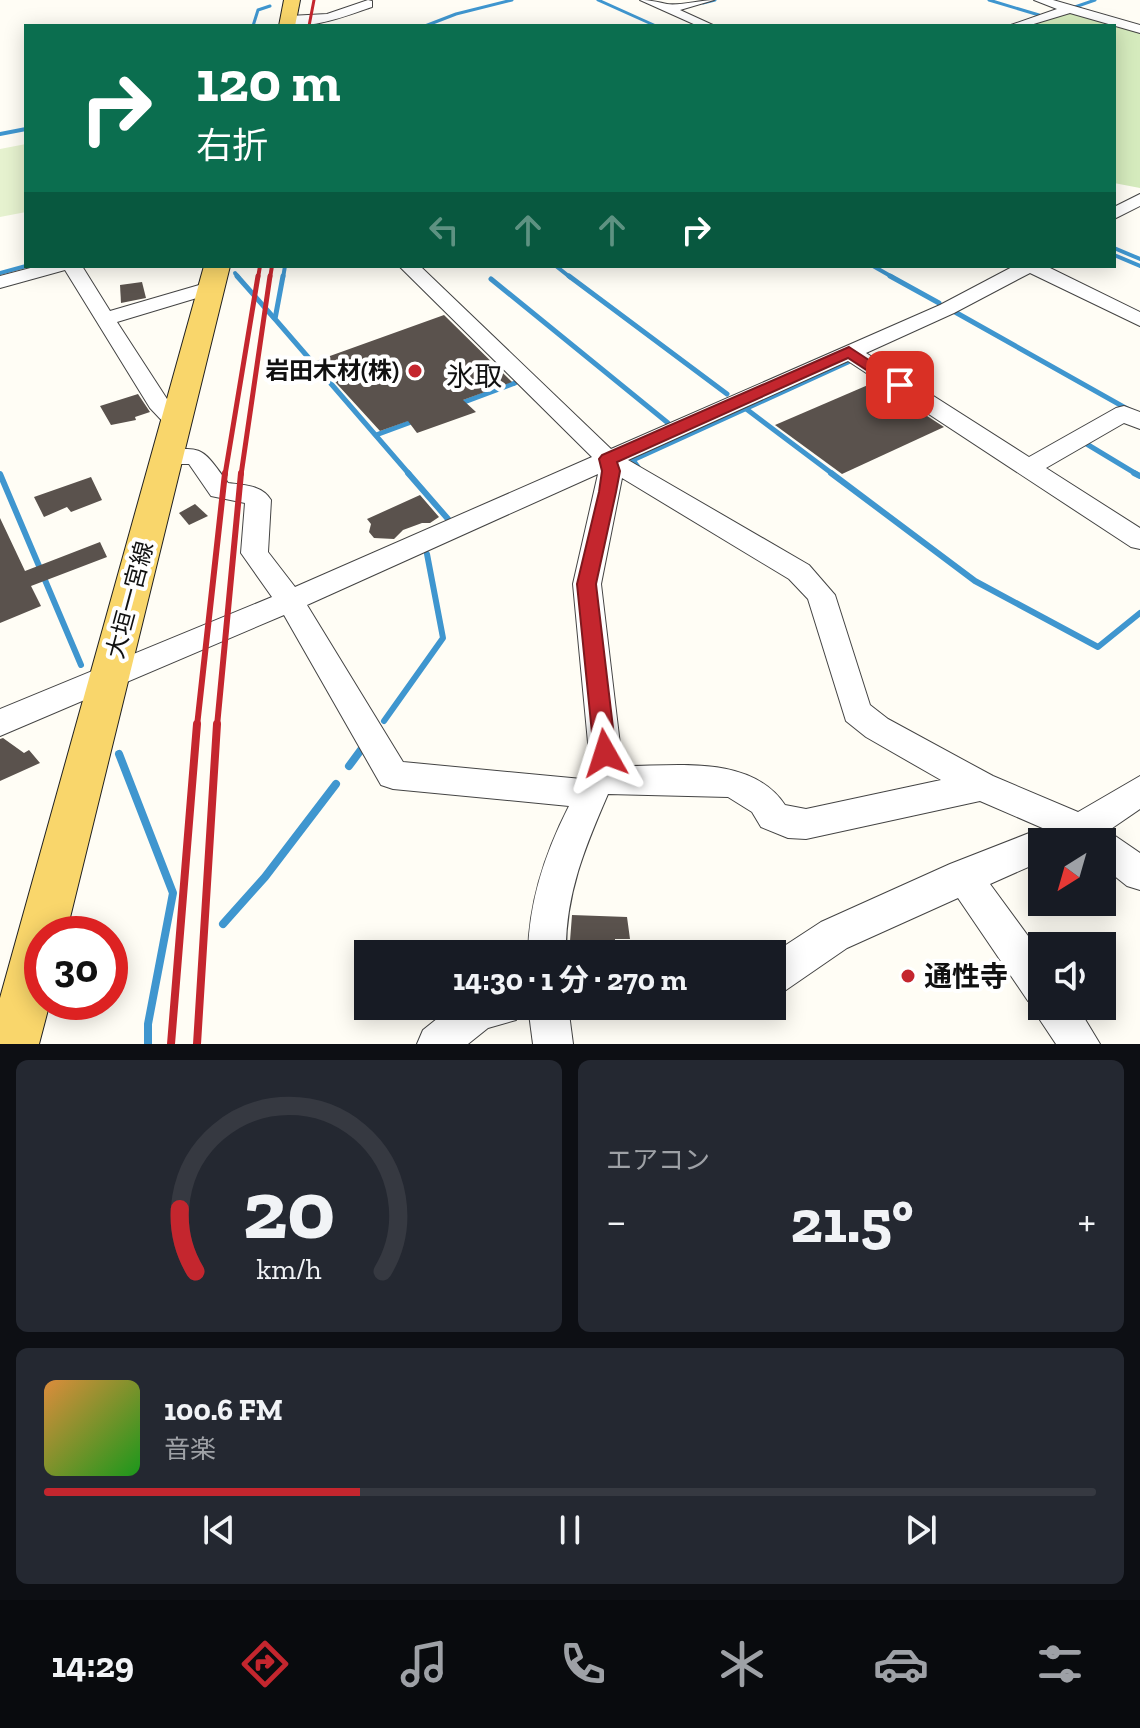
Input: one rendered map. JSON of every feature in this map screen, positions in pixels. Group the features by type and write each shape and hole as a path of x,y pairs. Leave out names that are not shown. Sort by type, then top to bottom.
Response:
{"main road":[{"path":"288,23 292,0"},
{"name":"大垣一宮線","path":"47,916 215,276"},
{"name":"大垣一宮線","path":"13,1044 24,1002"}],"street":[{"path":"646,0 704,24"},
{"path":"667,9 708,0"},
{"path":"1040,0 1140,29"},
{"path":"288,23 329,18 368,4"},
{"path":"1020,24 1069,9"},
{"path":"1116,213 1140,199 1122,192"},
{"path":"0,282 52,268"},
{"path":"73,268 158,403 172,440 195,456 220,490 251,495 258,500 254,553 290,601 393,775 596,787 733,783 764,802 773,816 788,823 806,824 981,786"},
{"path":"411,268 608,459 799,572 821,595 857,712 877,728 1051,828"},
{"path":"0,723 290,601 947,309 1026,268"},
{"path":"1034,268 1140,320"},
{"path":"105,319 215,276"},
{"path":"849,352 1140,540"},
{"path":"1027,468 1124,413 1140,422"},
{"path":"547,940 546,925 566,852 596,787 605,753 587,584 609,481 608,459"},
{"path":"1088,828 1140,790"},
{"path":"786,967 834,935 963,876 1028,855"},
{"path":"1116,862 1140,874"},
{"path":"963,876 1028,967"},
{"path":"437,1044 467,1020"},
{"path":"550,1020 553,1044"},
{"path":"1064,1020 1080,1044"}],"green space":[{"path":"1068,10 1116,24 1025,24"},
{"path":"1116,24 1140,31 1140,188 1116,183"},
{"path":"24,144 24,212 0,217 0,149"}],"building":[{"path":"142,282 146,298 121,303 120,285"},
{"name":"岩田木材(株)","path":"444,315 512,382 463,400 476,412 417,433 408,421 380,431 316,361"},
{"path":"875,382 944,427 842,474 775,425"},
{"path":"138,394 150,412 135,417 136,420 111,425 100,406"},
{"path":"91,477 102,500 71,512 67,507 44,517 34,497"},
{"path":"420,495 439,517 430,523 403,530 394,539 374,538 369,532 371,524 367,519"},
{"path":"195,504 208,516 189,525 179,513"},
{"path":"0,518 25,571 100,542 107,557 31,586 41,606 0,623"},
{"path":"0,739 24,753 29,750 40,763 0,781"},
{"path":"572,915 627,917 630,939 570,940"}],"waterway":[{"path":"430,24 512,0"},
{"path":"598,0 652,24"},
{"path":"703,3 715,0"},
{"path":"989,0 1039,15"},
{"path":"1072,8 1095,0"},
{"path":"254,24 258,10 270,6"},
{"path":"0,134 24,129"},
{"path":"1116,249 1140,259"},
{"path":"1116,256 1140,266"},
{"path":"0,273 24,267"},
{"path":"283,278 285,268"},
{"path":"558,268 571,278"},
{"path":"876,268 894,278"},
{"path":"235,273 239,278"},
{"path":"237,276 274,318"},
{"path":"283,276 275,319 410,475"},
{"path":"569,276 727,394"},
{"path":"890,276 939,303"},
{"path":"491,279 668,423"},
{"path":"955,312 1140,416"},
{"path":"746,409 848,362"},
{"path":"459,404 515,383"},
{"path":"638,467 633,460 746,409"},
{"path":"746,409 834,475"},
{"path":"376,435 414,421"},
{"path":"1085,443 1138,475"},
{"path":"408,473 448,519"},
{"path":"831,473 975,581 1098,647 1140,613"},
{"path":"1134,473 1138,475"},
{"path":"0,474 81,665"},
{"path":"384,721 443,638 427,554"},
{"path":"349,766 363,747"},
{"path":"119,754 173,893 148,1024 148,1044"},
{"path":"223,924 265,877 336,784"}],"railway":[{"path":"309,24 314,0"},
{"path":"258,278 260,268"},
{"path":"270,278 272,268"},
{"path":"225,475 258,276"},
{"path":"241,475 270,276"},
{"path":"197,726 225,473"},
{"path":"217,726 241,473"},
{"path":"171,1044 197,724"},
{"path":"197,1044 217,724"}],"place":[{"name":"岩田木材(株)","path":"415,371"},
{"name":"通性寺","path":"908,976"}],"district":[{"name":"氷取","path":"474,376"}],"route":[{"path":"605,753 587,584 608,492 611,471 608,459 849,352 900,385"}]}
